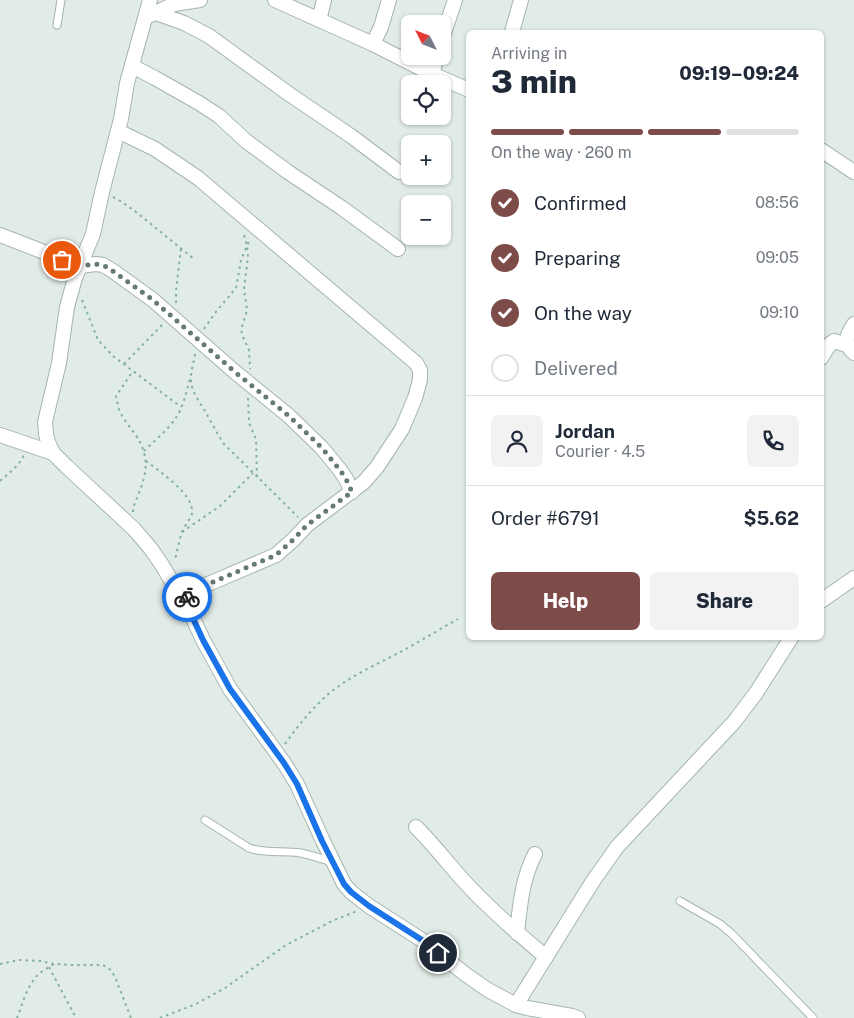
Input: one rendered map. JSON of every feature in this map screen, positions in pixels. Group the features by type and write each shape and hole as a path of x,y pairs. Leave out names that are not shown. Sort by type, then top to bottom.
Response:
{"street":[{"path":"150,10 176,2 200,0"},
{"path":"275,0 466,89"},
{"path":"319,20 324,0"},
{"path":"373,44 389,0"},
{"path":"450,15 455,0"},
{"path":"513,30 521,0"},
{"path":"150,10 127,83 118,131 93,234 77,272 66,307 59,363 46,422 48,442 53,453 134,529 151,550 191,614 230,689 278,754 297,784 332,862 344,884 351,892 369,906 425,942 488,990 516,1005 578,1018"},
{"path":"150,10 184,23 209,36 399,172"},
{"path":"432,74 434,65"},
{"path":"132,66 199,102 219,116 246,141 398,249"},
{"path":"118,131 155,149 198,178 418,366 421,375 415,398 402,429 364,482 307,525 276,555 206,585 182,600"},
{"path":"824,152 854,172"},
{"path":"0,235 77,272 96,264 107,267 153,300 197,340 289,416 322,448 340,470 352,492"},
{"path":"850,349 847,337 854,324"},
{"path":"824,353 834,341 850,349"},
{"path":"0,435 53,453"},
{"path":"824,599 853,579"},
{"path":"516,1005 617,847 734,722 756,693 791,640"},
{"path":"416,827 462,880 506,924 546,957"},
{"path":"517,933 523,885 535,854"}],"lane":[{"path":"57,25 61,0"},
{"path":"206,820 254,850 300,853 332,862"},
{"path":"680,901 720,924 732,934 813,1018"}],"path":[{"path":"102,192 122,202 194,259"},
{"path":"244,234 248,256 244,289 247,310 241,330 249,350 250,384 248,413 249,423 256,439 257,477"},
{"path":"144,451 171,424 182,407 191,377 197,340 215,313 236,288 241,260 247,246"},
{"path":"124,364 174,319 181,248"},
{"path":"77,272 87,314 98,340 113,356 182,407"},
{"path":"133,371 116,396 119,411 137,437 144,451 146,461 146,474 133,508 134,529"},
{"path":"191,377 195,394 224,444 307,525"},
{"path":"0,480 11,472 21,460 28,444"},
{"path":"146,461 183,493 189,500 192,514 182,532 170,580"},
{"path":"182,532 220,506 253,473"},
{"path":"278,754 298,726 334,690 386,658 403,651 458,619"},
{"path":"160,1018 196,1004 225,988 286,945 332,921 369,906"},
{"path":"0,964 20,960 54,964 103,965 108,967 115,977 131,1018"},
{"path":"17,1018 28,988 40,973 54,964"},
{"path":"49,967 76,1018"}],"way so far":[{"path":"62,260 80,266 103,265 153,300 197,340 289,416 322,448 340,470 352,492 307,525 276,555 206,585 187,597"}],"route":[{"path":"187,597 182,600 230,689 297,784 322,841 344,884 369,906 425,942 438,953"}]}
